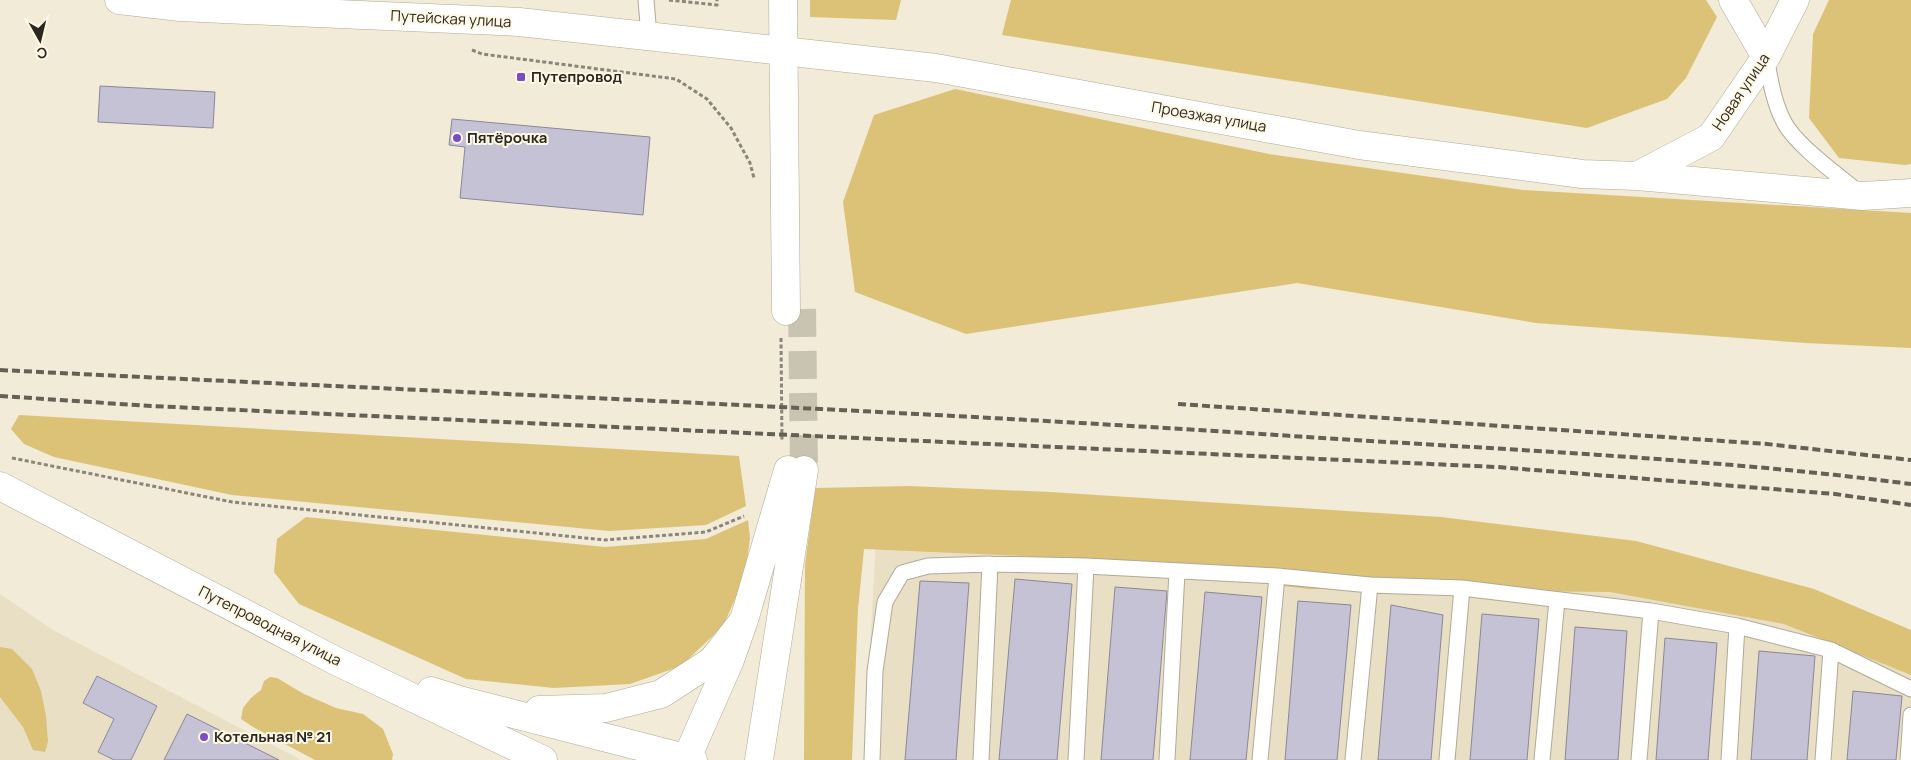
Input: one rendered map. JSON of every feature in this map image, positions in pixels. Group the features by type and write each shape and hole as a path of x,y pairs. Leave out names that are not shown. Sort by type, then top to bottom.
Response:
{"main road":[{"name":"Путейская улица","path":"119,0 519,22 783,51"},
{"path":"783,0 783,51 801,191 790,317"},
{"path":"1733,0 1766,57"},
{"name":"Новая улица","path":"1637,176 1711,137 1766,57 1795,0"},
{"name":"Проезжая улица","path":"783,51 936,68 1359,144 1582,174 1637,176 1863,196 1911,192"},
{"path":"336,661 462,701 688,759 730,660 744,620 791,464"},
{"path":"759,760 772,678 791,464"},
{"name":"Путепроводная улица","path":"0,486 336,661 543,760"},
{"path":"462,701 547,711 606,708 661,694 712,661 744,620"},
{"path":"772,678 777,760"}],"lane":[{"path":"646,0 649,36"},
{"path":"1766,57 1774,98 1784,122 1806,148 1863,196"},
{"path":"981,760 990,564"},
{"path":"872,760 875,671 885,602 902,573 928,566 990,564 1086,566 1277,576 1370,585 1462,588 1651,611 1737,626 1831,650 1911,689"},
{"path":"1076,760 1086,566"},
{"path":"1167,760 1177,572"},
{"path":"1260,760 1277,576"},
{"path":"1353,760 1370,585"},
{"path":"1447,760 1462,588"},
{"path":"1542,760 1556,600"},
{"path":"1639,760 1651,611"},
{"path":"1729,760 1737,626"},
{"path":"1823,760 1831,650"},
{"path":"1908,760 1911,714"}],"path":[{"path":"669,0 717,5 717,0"},
{"path":"467,48 482,54 676,80 707,99 731,128 750,162 757,186"},
{"path":"790,317 791,464"},
{"path":"10,457 232,502 606,540 706,532 752,512"}],"shaded area":[{"path":"810,0 901,0 896,20 810,17"},
{"path":"1011,0 1706,0 1717,17 1686,78 1667,99 1587,128 1002,35"},
{"path":"1829,0 1911,0 1911,164 1839,158 1809,118 1813,34"},
{"path":"955,89 1269,154 1523,190 1911,213 1911,348 1806,343 1536,323 1297,283 966,334 855,292 843,202 874,115"},
{"path":"19,415 739,456 746,506 706,525 609,531 232,495 54,457 24,444 11,429"},
{"path":"909,486 1050,492 1441,517 1636,541 1814,589 1911,630 1911,675 1784,624 1610,592 1308,589 1023,556 864,549 858,609 852,760 804,760 805,565 815,488"},
{"path":"306,517 605,547 706,539 748,520 750,538 745,577 723,626 681,666 630,684 554,688 466,679 299,604 274,572 277,539"},
{"path":"876,540 1308,589 1695,592 1863,645 1911,674 1911,760 864,760"},
{"path":"0,594 53,630 301,760 0,760"},
{"path":"0,647 12,649 32,669 41,691 46,716 48,742 45,752 33,750 23,727 0,697"},
{"path":"270,677 277,678 304,694 336,708 363,714 383,729 393,754 392,760 315,760 241,719 243,708 261,690 264,681"}],"building":[{"path":"100,86 215,92 213,128 98,122"},
{"path":"452,119 650,137 643,215 460,198 465,147 449,145"},
{"path":"1015,579 1072,584 1057,760 999,760"},
{"path":"920,581 969,583 956,760 905,760"},
{"path":"1115,587 1167,591 1153,760 1101,760"},
{"path":"1205,592 1262,597 1246,760 1190,760"},
{"path":"1298,601 1351,605 1337,760 1285,760"},
{"path":"1391,605 1443,615 1431,760 1378,760"},
{"path":"1482,614 1539,619 1527,760 1470,760"},
{"path":"1575,627 1627,631 1618,760 1565,760"},
{"path":"1665,638 1717,643 1708,760 1656,760"},
{"path":"1759,651 1815,656 1807,760 1751,760"},
{"path":"97,676 157,706 131,760 114,760 98,752 114,719 83,703"},
{"path":"1853,691 1902,696 1896,760 1847,760"},
{"name":"Котельная № 21","path":"187,714 279,760 164,760"}],"tunnel":[{"path":"802,309 804,470"}],"railway":[{"path":"0,370 981,417 1685,461 1911,484"},
{"path":"0,396 151,406 1497,467 1835,494 1911,505"},
{"path":"1178,404 1767,444 1911,460"}],"place":[{"name":"Путепровод","path":"521,77"},
{"name":"Пятёрочка","path":"457,138"},
{"name":"Котельная № 21","path":"204,737"}]}
